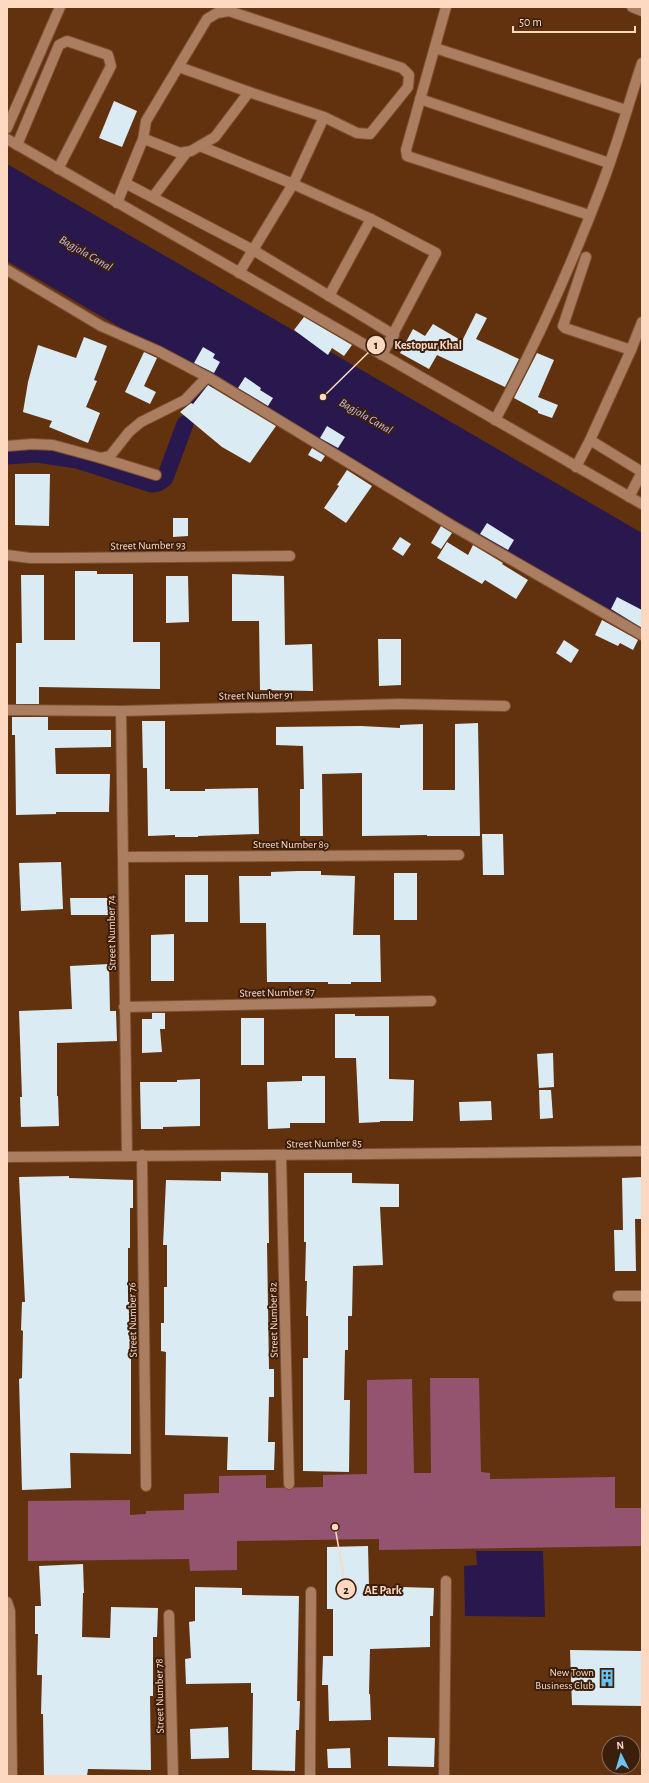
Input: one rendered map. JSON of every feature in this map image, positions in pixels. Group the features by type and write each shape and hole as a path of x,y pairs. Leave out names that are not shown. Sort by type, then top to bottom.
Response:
{"street":[{"path":"7,128 60,7"},
{"path":"446,7 406,150 407,156 589,215"},
{"path":"632,7 642,11"},
{"path":"117,203 140,144 143,140 146,122 207,19 217,13 229,11 402,68 409,75 408,86 370,134 357,133 324,117 179,67"},
{"path":"17,145 59,45 67,41 108,55 111,66 58,169"},
{"path":"435,48 626,110"},
{"path":"495,420 520,375 541,330 589,215 609,163 642,63"},
{"path":"153,197 186,153 215,137 249,92"},
{"path":"420,99 609,163"},
{"path":"239,273 292,184 324,117"},
{"path":"7,139 642,504"},
{"path":"143,140 147,140 180,153 186,153"},
{"path":"200,146 371,219 436,253 394,335 382,355"},
{"path":"126,182 253,250 394,335"},
{"path":"329,296 371,219"},
{"path":"586,257 563,326 564,328 631,350"},
{"path":"7,270 101,326 158,351 207,377 451,525 642,635"},
{"path":"576,466 590,440 631,350 642,322"},
{"path":"101,458 110,456 129,432 141,422 185,400 207,377"},
{"path":"590,440 642,472 629,497"},
{"path":"7,446 32,444 53,445 156,475"},
{"name":"Street Number 93","path":"7,555 30,558 290,556"},
{"name":"Street Number 91","path":"7,710 121,711 400,704 505,706"},
{"name":"Street Number 74","path":"121,711 127,1155"},
{"name":"Street Number 89","path":"123,857 459,854"},
{"name":"Street Number 87","path":"124,1007 431,1001"},
{"name":"Street Number 85","path":"7,1157 127,1155 281,1156 642,1151"},
{"name":"Street Number 76","path":"142,1155 146,1486"},
{"name":"Street Number 82","path":"281,1156 289,1484"},
{"path":"618,1296 642,1296"},
{"path":"444,1776 446,1581"},
{"path":"310,1776 311,1592"},
{"path":"7,1602 10,1611 10,1770"},
{"name":"Street Number 78","path":"169,1615 172,1776"}],"shaded area":[{"path":"430,1378 479,1378 481,1472 490,1473 490,1479 615,1477 615,1508 642,1508 642,1546 379,1550 379,1539 237,1541 237,1570 190,1571 189,1559 28,1561 28,1501 130,1500 130,1515 146,1514 146,1511 184,1510 184,1494 219,1493 219,1476 266,1475 266,1488 323,1487 323,1475 367,1474 367,1380 412,1379 414,1473 431,1473"}],"water":[{"name":"Bagjola Canal","path":"7,164 642,533 642,634 7,261"},
{"path":"476,1551 543,1551 545,1617 465,1616 464,1566 477,1565"}],"building":[{"path":"114,101 137,111 122,147 99,138"},
{"path":"476,313 487,318 476,339 519,359 505,387 437,355 429,369 400,353 413,329 425,336 433,324 462,341"},
{"path":"304,317 352,345 344,356 332,348 328,355 294,330"},
{"path":"84,337 107,346 94,380 97,381 86,407 100,413 88,443 49,427 52,421 23,412 28,382 38,345 76,358"},
{"path":"203,347 215,354 213,358 220,362 214,373 194,363"},
{"path":"144,352 157,358 144,386 156,392 150,404 125,392"},
{"path":"537,353 554,360 538,397 558,405 552,418 538,413 538,411 514,398"},
{"path":"245,377 261,388 260,390 273,398 268,406 238,388"},
{"path":"208,385 276,426 250,463 222,447 180,412 191,403 193,404"},
{"path":"327,426 345,437 338,448 320,438"},
{"path":"312,448 325,456 321,462 308,455"},
{"path":"347,470 372,486 346,523 324,508 339,486 337,485"},
{"path":"15,474 50,474 49,526 15,525"},
{"path":"173,518 188,518 188,536 173,537"},
{"path":"487,523 514,540 508,550 480,534"},
{"path":"441,526 452,533 441,549 431,543"},
{"path":"400,537 411,544 403,556 392,549"},
{"path":"447,542 468,555 473,545 528,580 516,599 485,580 482,584 437,558"},
{"path":"75,571 97,571 97,574 133,574 133,642 160,642 160,689 39,687 39,704 16,704 16,643 22,643 21,575 44,575 44,640 75,640"},
{"path":"232,574 284,576 285,645 312,644 313,691 260,690 259,621 232,621"},
{"path":"166,576 188,576 189,622 166,623"},
{"path":"617,597 642,610 642,628 611,609"},
{"path":"602,620 638,640 633,650 620,643 618,646 595,635"},
{"path":"378,639 401,639 401,685 379,686"},
{"path":"564,640 579,650 571,663 556,653"},
{"path":"12,717 48,717 48,730 111,730 111,747 55,748 56,774 110,774 109,812 56,812 56,814 16,815 15,735 12,735"},
{"path":"142,721 165,721 165,789 170,789 170,791 205,791 205,789 258,788 259,834 198,837 175,837 175,835 148,836 147,768 143,768"},
{"path":"478,723 480,836 362,836 362,773 322,774 323,836 300,836 300,789 304,789 303,746 276,745 276,727 361,726 400,728 400,725 423,724 423,790 455,790 455,724"},
{"path":"482,834 503,834 504,875 483,875"},
{"path":"61,862 63,909 21,911 19,863"},
{"path":"321,871 321,875 355,876 353,935 380,935 381,982 328,984 328,982 267,982 266,923 240,923 239,876 271,876 271,872"},
{"path":"394,873 417,873 417,920 394,920"},
{"path":"185,875 208,875 208,922 185,922"},
{"path":"70,898 110,898 110,915 71,915"},
{"path":"174,934 174,981 151,981 151,935"},
{"path":"109,964 110,1011 116,1011 117,1041 57,1043 57,1096 59,1126 21,1127 20,1097 22,1097 19,1011 72,1009 70,966"},
{"path":"152,1013 165,1013 165,1029 160,1029 162,1052 142,1053 142,1019 152,1019"},
{"path":"335,1014 355,1014 355,1016 389,1016 389,1079 414,1080 413,1121 380,1121 359,1123 356,1058 335,1058"},
{"path":"241,1018 264,1018 264,1065 241,1065"},
{"path":"553,1053 554,1087 539,1088 537,1054"},
{"path":"302,1076 325,1076 325,1123 290,1123 290,1128 268,1129 267,1082 302,1081"},
{"path":"200,1079 200,1126 141,1129 140,1082 177,1082 177,1080"},
{"path":"539,1090 551,1090 553,1118 540,1119"},
{"path":"491,1101 492,1120 460,1121 459,1102"},
{"path":"221,1172 268,1173 269,1243 267,1243 269,1369 274,1369 274,1397 269,1397 268,1442 275,1442 274,1470 227,1470 228,1437 165,1435 166,1352 161,1351 161,1323 164,1323 164,1287 167,1287 167,1245 163,1245 166,1180 221,1181"},
{"path":"304,1173 352,1173 352,1183 399,1184 399,1207 380,1207 383,1265 353,1266 352,1316 348,1316 348,1350 345,1350 344,1400 350,1400 349,1472 303,1471 303,1358 308,1358 308,1316 306,1316 307,1281 305,1281 306,1242 304,1242"},
{"path":"69,1176 69,1178 133,1180 133,1208 130,1208 130,1248 128,1248 128,1302 135,1302 135,1330 131,1330 131,1454 70,1453 71,1488 22,1490 19,1379 22,1378 22,1302 25,1302 19,1177"},
{"path":"642,1177 642,1219 635,1219 636,1271 615,1271 614,1230 623,1230 622,1178"},
{"path":"368,1546 369,1586 434,1588 433,1616 430,1616 430,1647 370,1649 369,1694 371,1720 329,1721 328,1685 322,1685 323,1656 333,1656 333,1609 327,1609 327,1547"},
{"path":"83,1564 84,1593 82,1637 110,1638 111,1607 158,1608 157,1637 153,1637 153,1696 150,1696 151,1770 88,1769 87,1776 44,1776 43,1714 41,1714 42,1675 37,1675 38,1634 35,1634 35,1606 41,1606 39,1566"},
{"path":"195,1587 242,1588 242,1595 299,1596 297,1701 300,1701 299,1730 296,1730 295,1771 252,1770 253,1693 251,1693 251,1683 186,1684 185,1659 191,1658 189,1622 195,1621"},
{"name":"New Town Business Club","path":"570,1650 642,1651 642,1706 572,1705"},
{"path":"228,1727 229,1758 191,1759 190,1729"},
{"path":"388,1737 435,1738 434,1767 388,1766"},
{"path":"350,1748 351,1768 328,1768 327,1749"}],"waterway":[{"path":"196,401 206,383"},
{"path":"7,456 37,454 77,460 151,484 158,483 165,478 185,424"}],"place":[{"name":"Kestopur Khal","path":"323,397"},
{"name":"AE Park","path":"335,1527"},
{"name":"New Town Business Club","path":"607,1678"}]}
